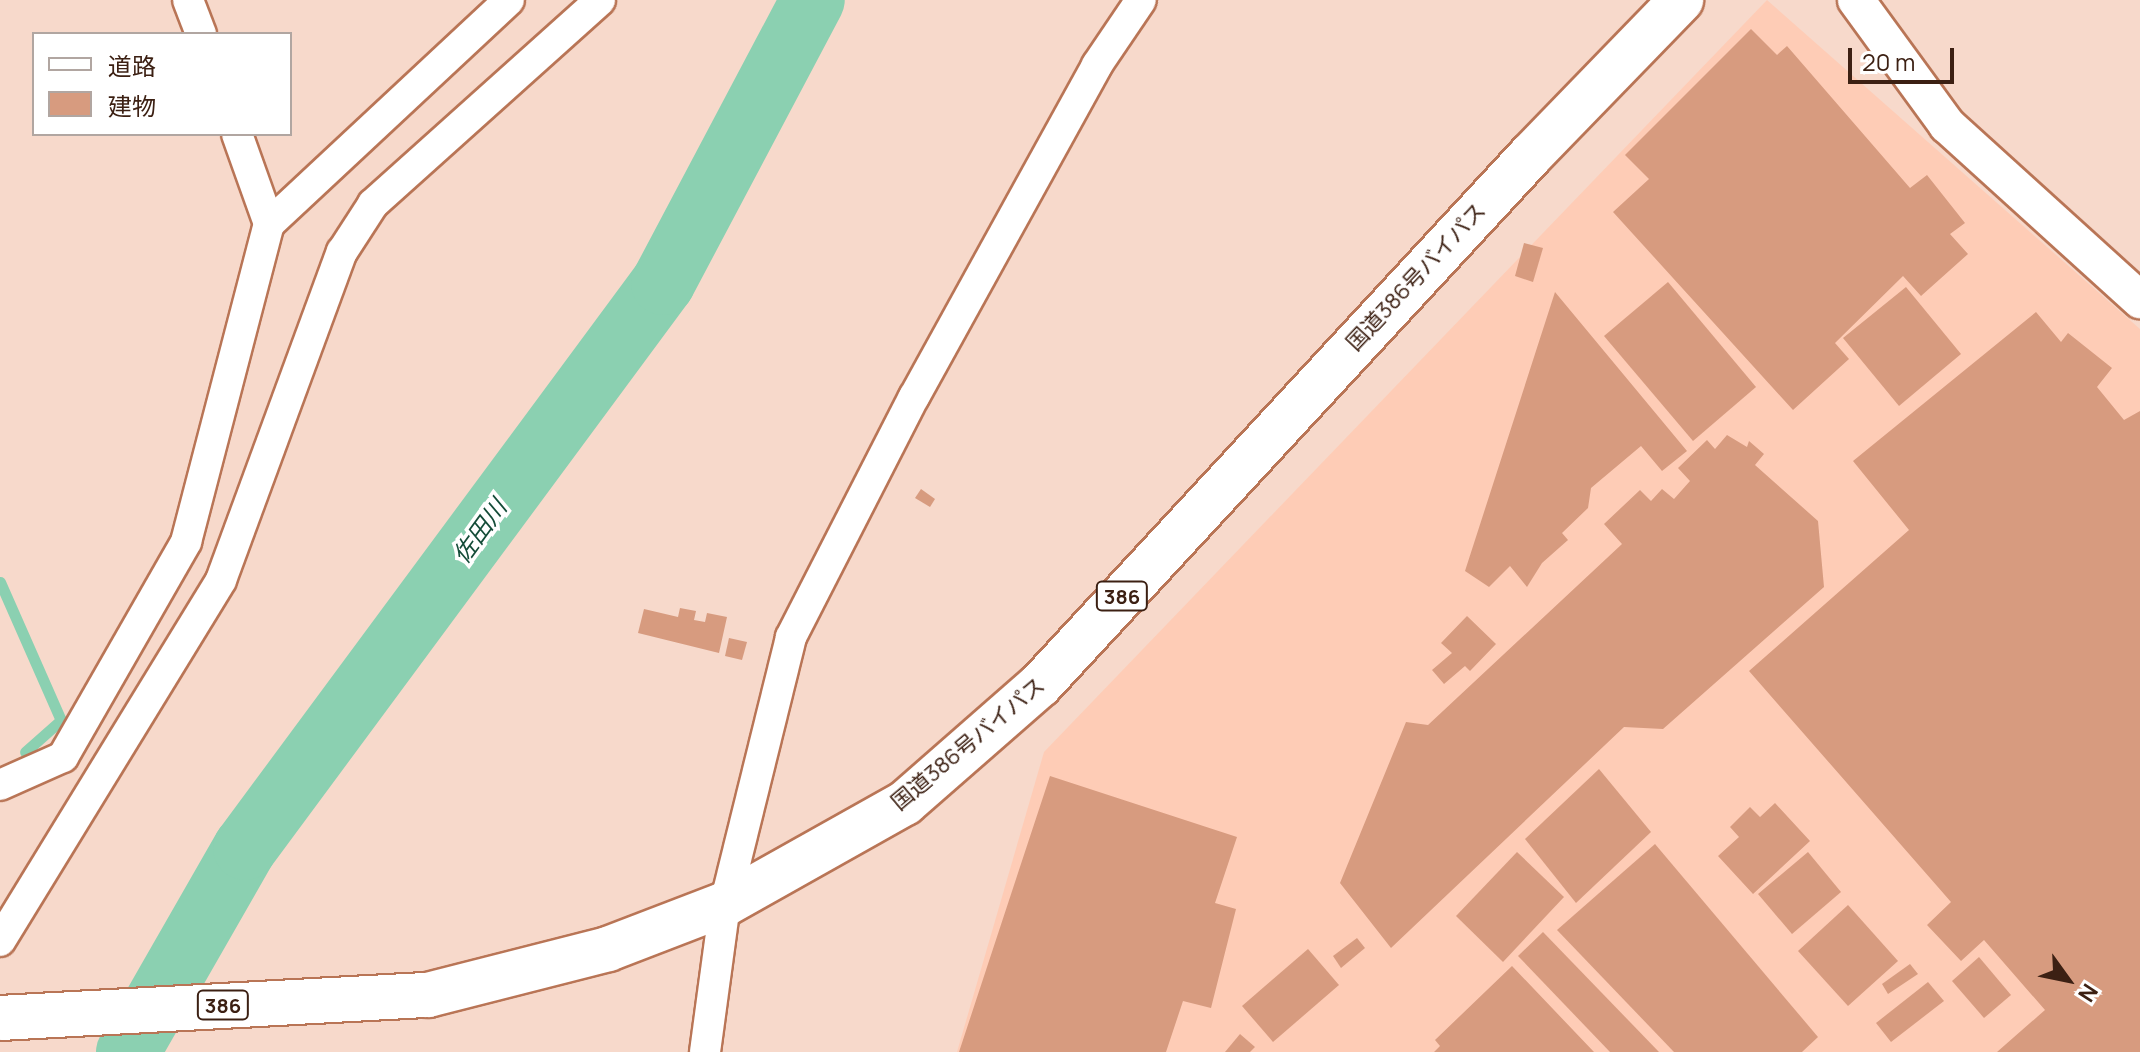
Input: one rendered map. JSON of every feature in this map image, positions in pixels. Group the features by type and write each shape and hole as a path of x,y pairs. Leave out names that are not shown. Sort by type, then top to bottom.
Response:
{"highway":[{"name":"国道386号バイパス","path":"9,1017 428,995 608,949 725,904 905,803 1040,685 1391,304 1681,0"}],"street":[{"path":"188,0 200,32"},
{"path":"0,785 63,757 186,542 269,224 509,0"},
{"path":"0,941 221,580 342,252 373,204 600,0"},
{"path":"705,1052 725,904 791,637 922,383 1097,65 1141,0"},
{"path":"1856,0 1947,125 2140,300"},
{"path":"238,136 269,224"}],"shaded area":[{"path":"1767,0 2140,329 2140,1052 957,1052 1044,752"}],"building":[{"path":"1751,29 1777,55 1787,46 1910,188 1927,175 1965,223 1950,234 1968,254 1921,296 1903,276 1835,343 1849,359 1793,410 1613,212 1649,179 1625,155"},
{"path":"1524,243 1543,248 1533,282 1515,276"},
{"path":"1668,282 1756,387 1693,441 1604,336"},
{"path":"1906,287 1961,354 1899,406 1843,338"},
{"path":"1555,292 1687,451 1662,471 1641,446 1591,488 1588,508 1562,533 1568,540 1542,563 1527,587 1510,566 1489,587 1465,571"},
{"path":"2036,312 2061,342 2068,333 2112,368 2097,387 2124,420 2140,411 2140,1052 1997,1052 2045,1010 1984,940 1961,961 1927,925 1951,902 1749,671 1909,530 1853,461"},
{"path":"1727,435 1747,447 1749,441 1764,454 1755,465 1818,521 1824,587 1663,729 1624,727 1391,948 1340,883 1406,722 1428,725 1622,544 1604,524 1640,490 1651,501 1662,489 1674,499 1690,481 1678,468 1707,440 1715,449"},
{"path":"921,489 935,499 930,507 915,498"},
{"path":"680,608 696,611 694,620 705,622 707,613 727,617 719,653 638,633 644,609 678,617"},
{"path":"1467,616 1496,644 1470,671 1465,666 1444,684 1432,670 1452,653 1441,643"},
{"path":"729,638 747,642 742,660 725,656"},
{"path":"1599,769 1651,832 1576,903 1525,839"},
{"path":"1050,776 1237,837 1215,903 1236,909 1211,1008 1183,1001 1166,1052 959,1052"},
{"path":"1775,803 1810,841 1753,894 1718,856 1739,837 1730,827 1750,807 1760,817"},
{"path":"1655,844 1818,1037 1802,1052 1674,1052 1557,930"},
{"path":"1517,852 1564,897 1503,962 1456,916"},
{"path":"1808,852 1841,892 1792,934 1758,894"},
{"path":"1848,905 1898,961 1848,1006 1798,951"},
{"path":"1543,932 1659,1052 1610,1052 1518,956"},
{"path":"1357,938 1365,948 1341,968 1333,956"},
{"path":"1308,949 1339,985 1273,1042 1242,1006"},
{"path":"1979,957 2011,995 1984,1018 1952,981"},
{"path":"1910,964 1918,974 1888,994 1882,984"},
{"path":"1512,966 1594,1052 1434,1052 1440,1046 1435,1040"},
{"path":"1928,982 1944,1001 1891,1042 1876,1023"},
{"path":"1240,1034 1255,1047 1250,1052 1225,1052"}],"waterway":[{"name":"佐田川","path":"128,1052 245,848 663,283 813,0"},
{"path":"0,582 61,720 25,752"}]}
